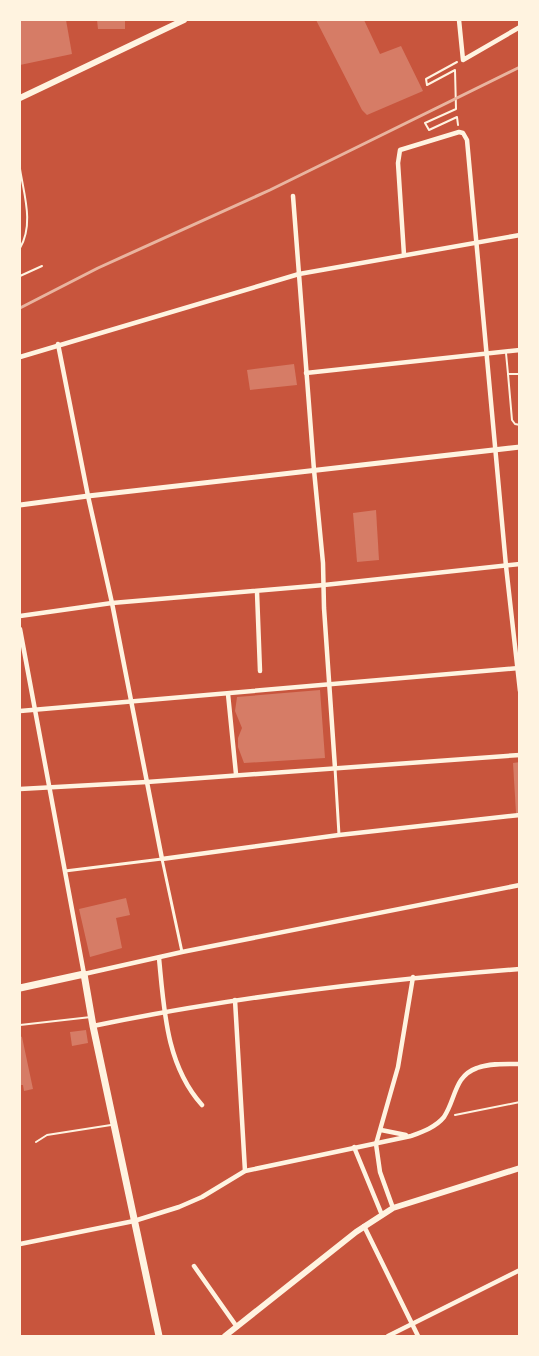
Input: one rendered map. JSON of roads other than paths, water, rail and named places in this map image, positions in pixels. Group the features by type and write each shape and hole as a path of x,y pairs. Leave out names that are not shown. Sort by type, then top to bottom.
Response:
{"main road":[{"path":"20,98 184,20"},
{"path":"20,988 84,975 159,1336"},
{"path":"225,1336 364,1226 393,1208 519,1168"}],"street":[{"path":"459,20 462,60 519,27"},
{"path":"404,255 398,163 400,150 459,132 465,135 467,140 519,691"},
{"path":"293,196 323,563 328,684 339,835"},
{"path":"20,357 299,274 519,235"},
{"path":"58,344 182,952"},
{"path":"306,373 519,350"},
{"path":"20,506 88,496 519,447"},
{"path":"20,615 112,603 257,592 519,564"},
{"path":"257,592 260,671"},
{"path":"20,630 84,975 182,952 519,885"},
{"path":"20,711 518,668"},
{"path":"228,694 236,774"},
{"path":"20,789 519,755"},
{"path":"64,871 339,835 519,815"},
{"path":"159,958 164,1011 172,1047 189,1090 202,1105"},
{"path":"93,1026 164,1011 235,1000 414,977 519,969"},
{"path":"393,1208 380,1172 376,1144 398,1067 414,977"},
{"path":"235,1000 245,1171"},
{"path":"20,1244 134,1221 179,1207 202,1197 245,1171 376,1144 426,1131 443,1117 464,1075 483,1065 519,1064"},
{"path":"381,1130 411,1136"},
{"path":"354,1147 382,1215"},
{"path":"364,1226 418,1336"},
{"path":"194,1266 237,1327"},
{"path":"388,1336 519,1270"}],"lane":[{"path":"20,169 27,227 20,248"},
{"path":"20,276 42,266"},
{"path":"506,352 512,420 519,425"},
{"path":"508,374 519,374"},
{"path":"20,1025 91,1017"},
{"path":"36,1142 47,1135 114,1125"}],"railway":[{"path":"20,308 98,268 270,190 520,67"}]}
